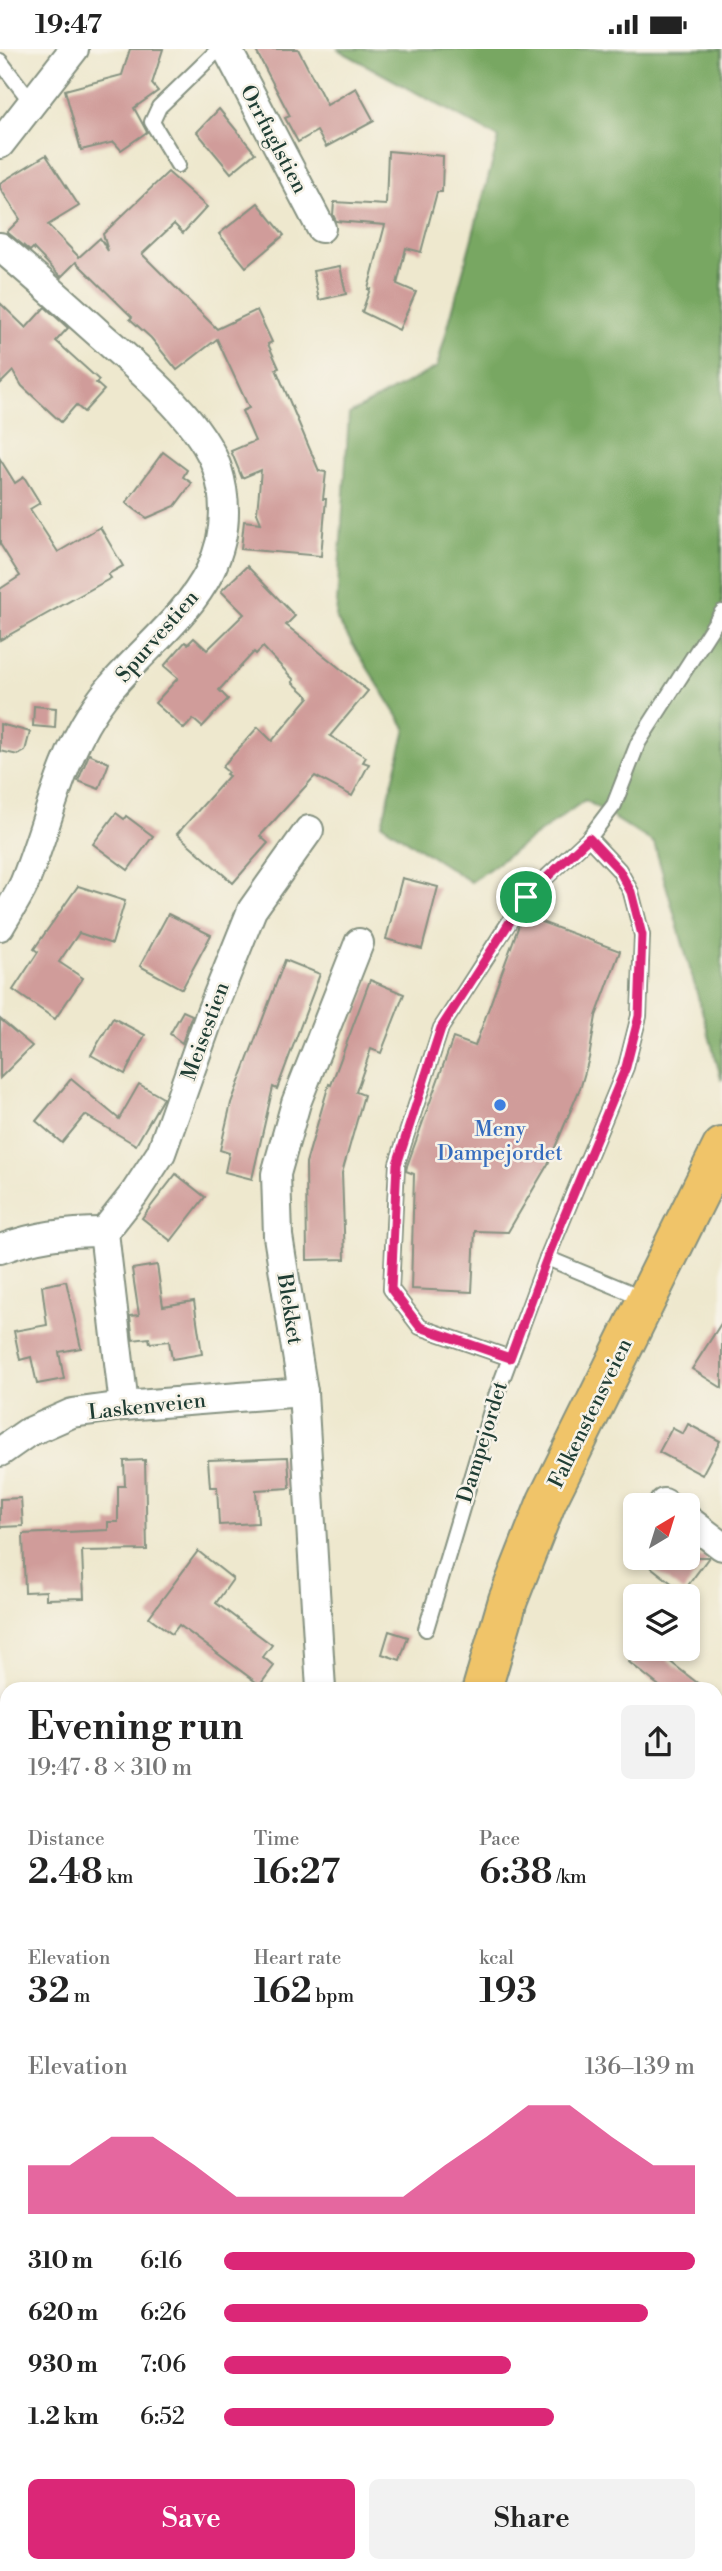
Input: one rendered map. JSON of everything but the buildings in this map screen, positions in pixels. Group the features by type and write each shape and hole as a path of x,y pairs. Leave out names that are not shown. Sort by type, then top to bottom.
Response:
{"main road":[{"name":"Falkenstensveien","path":"484,1682 527,1546 593,1406 722,1147"}],"street":[{"path":"0,144 74,49"},
{"name":"Orrfuglstien","path":"227,49 321,228"},
{"name":"Spurvestien","path":"0,247 135,366 199,434 216,466 225,505 221,542 209,572 189,603 92,711 76,740 23,886 0,926"},
{"name":"Meisestien","path":"104,1232 162,1153 211,1011 252,910 309,830"},
{"name":"Blekket","path":"321,1682 303,1392 278,1236 276,1174 296,1103 359,943"},
{"path":"0,1249 64,1232 104,1232 124,1406"},
{"name":"Laskenveien","path":"0,1452 27,1433 72,1413 124,1406 303,1392"},
{"path":"700,1529 722,1546"}],"lane":[{"path":"178,165 152,123 159,107 219,49"},
{"path":"0,61 32,103"},
{"path":"510,1358 420,1327 391,1289 397,1164 441,1028 526,897 589,838 614,805 638,743 722,612"},
{"name":"Dampejordet","path":"426,1629 489,1416 547,1258 626,1067 639,1016 642,935 631,892 619,870 589,838"},
{"path":"547,1258 648,1299"}],"green space":[{"path":"337,49 722,49 722,1081 654,843 585,800 471,882 382,824 406,729 336,618 349,414 437,367 499,138"}],"place":[{"name":"Meny Dampejordet","path":"500,1105"}],"route":[{"path":"589,838 619,870 631,892 642,935 639,1016 626,1067 547,1258 510,1358 420,1327 391,1289 397,1164 441,1028 526,897 589,838"}]}
